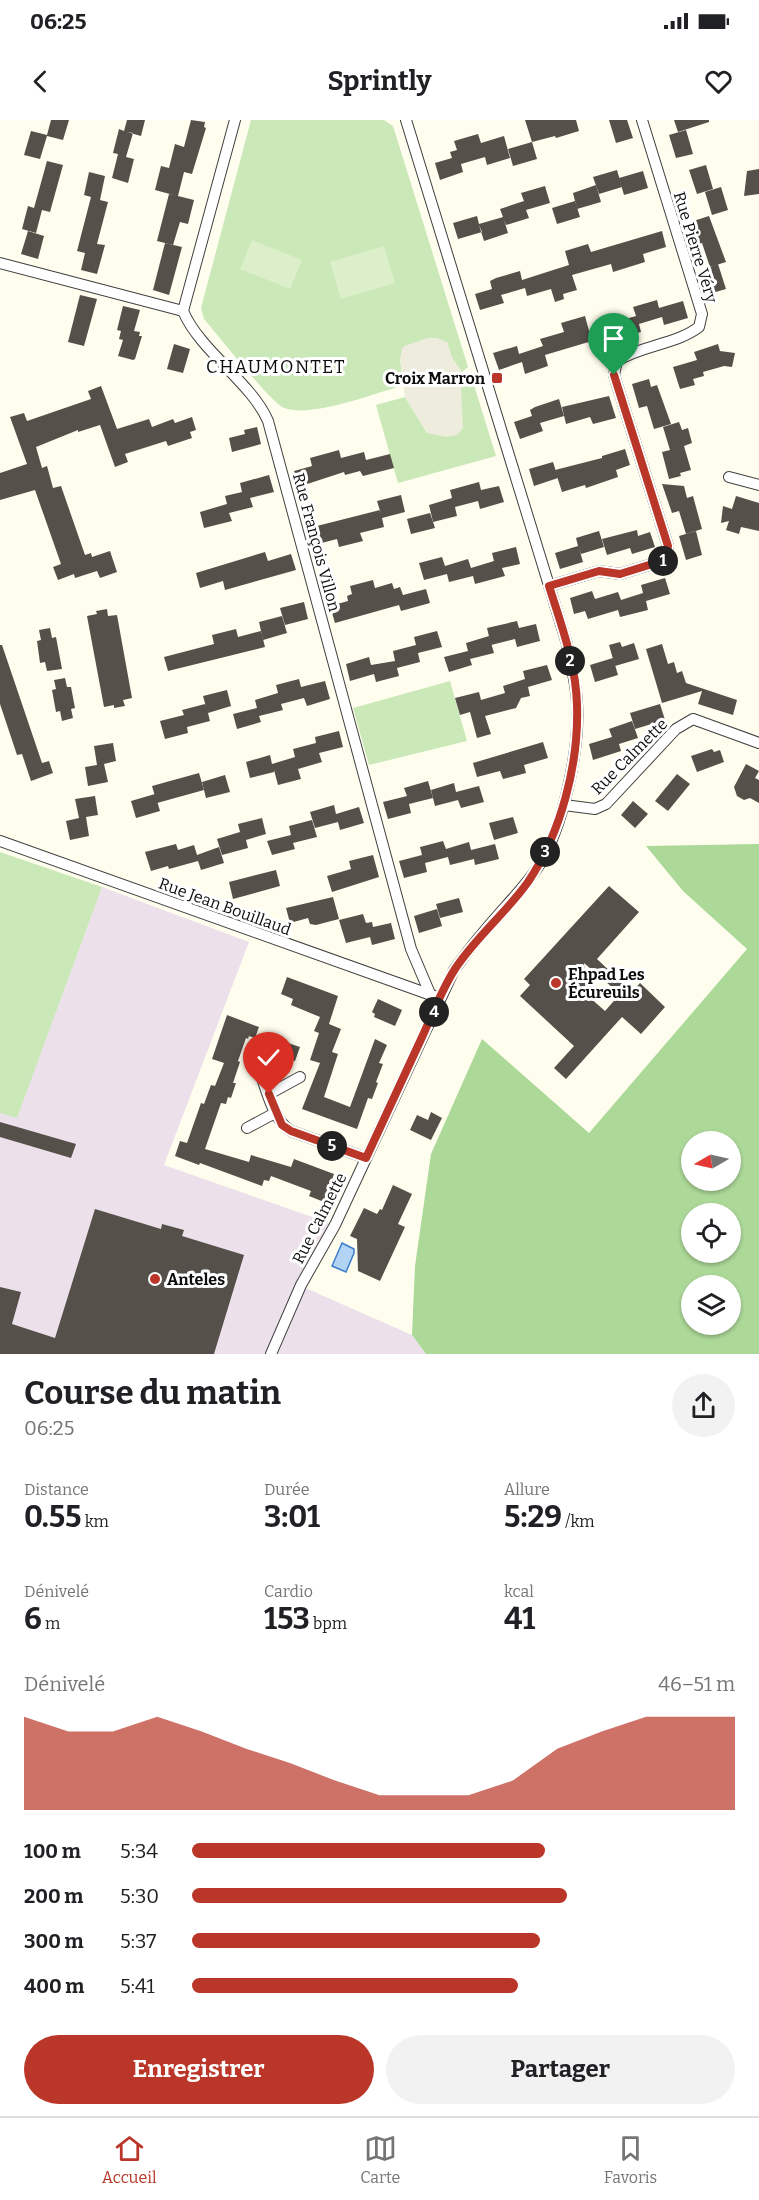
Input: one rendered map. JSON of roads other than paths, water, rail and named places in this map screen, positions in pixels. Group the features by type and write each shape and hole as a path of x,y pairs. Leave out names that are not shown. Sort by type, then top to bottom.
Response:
{"street":[{"path":"0,263 183,311 235,120"},
{"path":"406,120 567,644 577,705 575,738 564,805"},
{"name":"Rue Pierre Véry","path":"549,586 599,571 620,574 665,560 668,546 614,375 617,361 626,355 689,335 699,327 702,315 642,120"},
{"name":"Rue François Villon","path":"183,311 197,333 258,404 268,421 411,949 436,997"},
{"path":"729,477 759,485"},
{"name":"Rue Calmette","path":"272,1354 301,1286 335,1225 366,1158 436,997 482,934 525,885 539,864 553,837 564,805 595,809 606,804 676,729 693,719 759,743"},
{"name":"Rue Jean Bouillaud","path":"0,841 436,997"},
{"path":"259,1070 275,1113 282,1125 291,1131 366,1158"},
{"path":"269,1094 300,1077"},
{"path":"247,1128 275,1113"}],"water":[{"path":"342,1243 354,1249 346,1272 332,1266"}],"place":[{"name":"Croix Marron","path":"497,378"},
{"name":"Ehpad Les Écureuils","path":"556,983"},
{"name":"Anteles","path":"155,1279"}],"district":[{"name":"CHAUMONTET","path":"276,367"}]}
